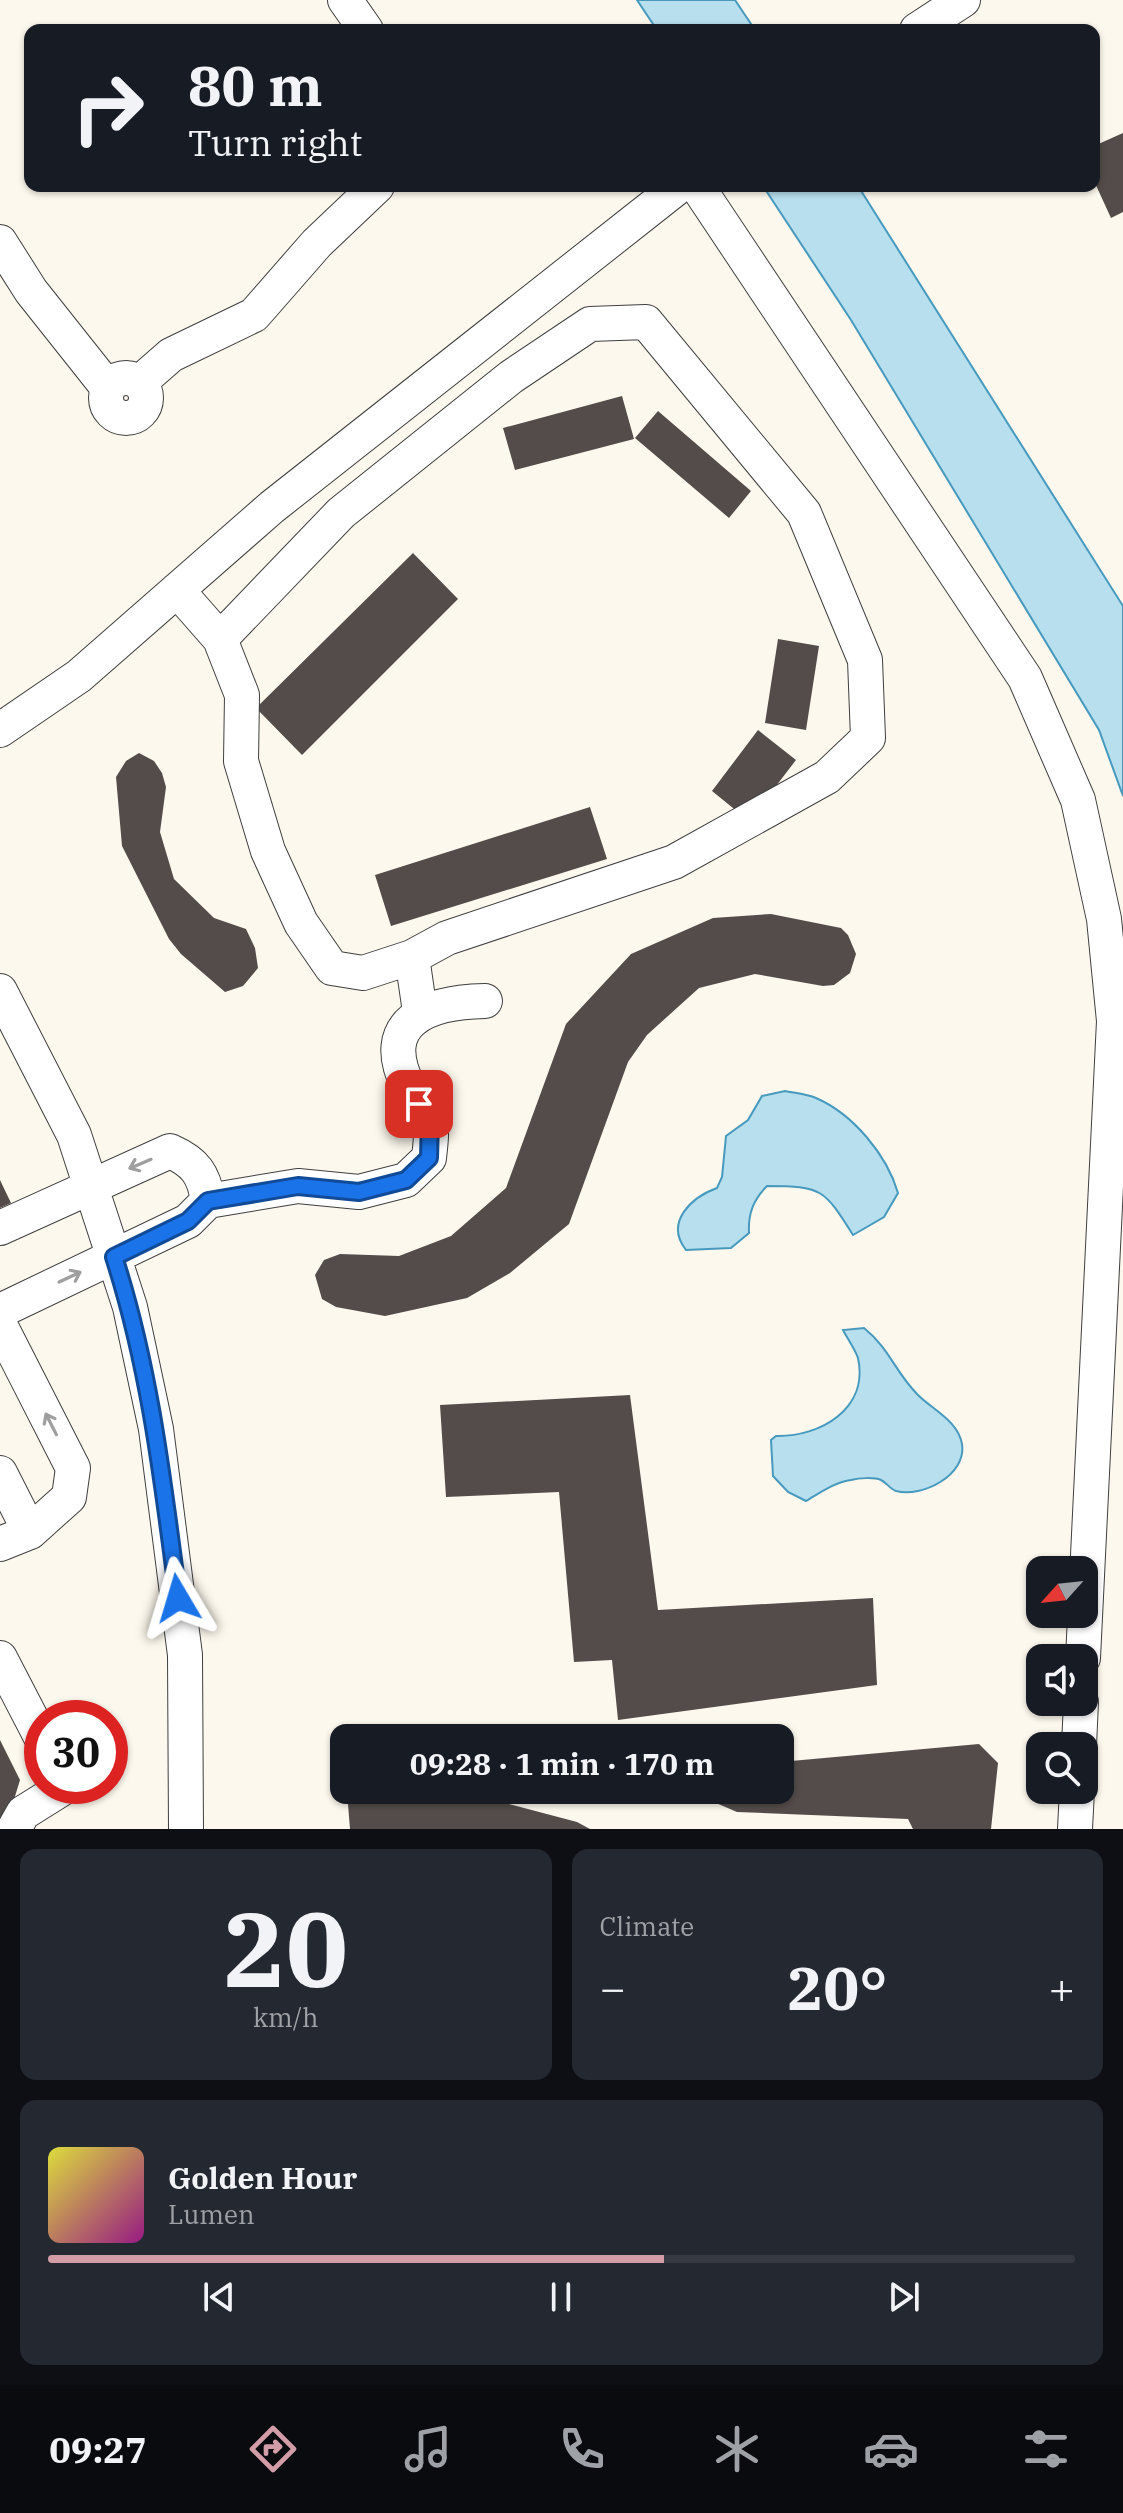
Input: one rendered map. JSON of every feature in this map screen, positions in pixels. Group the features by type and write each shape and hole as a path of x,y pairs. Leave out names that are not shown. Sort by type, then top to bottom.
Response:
{"street":[{"path":"345,0 362,24"},
{"path":"926,24 963,0"},
{"path":"0,242 31,291 124,386 171,355 254,315 317,243 371,192"},
{"path":"0,730 79,676 272,507 671,192"},
{"path":"701,192 1025,678 1078,800 1104,919 1114,1021 1084,1644"},
{"path":"177,590 220,639 242,695 241,761 268,851 301,923 332,968 363,973 412,957 447,938 674,862 827,777 868,738 865,660 804,513 646,322 590,324 511,377 341,513 220,639"},
{"path":"412,957 420,1012"},
{"path":"0,991 74,1135 130,1307 158,1444 185,1655 186,1829"},
{"path":"0,1311 188,1221 208,1201 298,1186 359,1192 406,1180 429,1158 430,1120 409,1088 397,1054 405,1027 420,1012 454,1002 485,1001"},
{"path":"0,1228 91,1184 170,1151 188,1159 204,1177 208,1201"},
{"path":"0,1325 73,1468 69,1497 15,1538 0,1473"},
{"path":"0,1658 24,1704"},
{"path":"14,1829 23,1813 37,1804"},
{"path":"1075,1829 1076,1804"}],"water":[{"path":"637,0 735,0 751,24 653,24"},
{"path":"767,192 862,192 1123,606 1123,796 1099,730 851,320"},
{"path":"785,1091 830,1105 867,1137 886,1164 898,1193 884,1217 853,1235 828,1199 820,1193 800,1187 767,1186 752,1208 749,1233 731,1248 686,1250 678,1230 680,1220 690,1204 717,1188 722,1177 726,1136 748,1120 762,1096"},
{"path":"864,1328 880,1344 910,1386 956,1429 962,1444 962,1455 941,1482 918,1491 896,1491 881,1480 862,1478 839,1483 806,1501 788,1492 773,1476 771,1440 776,1436 793,1435 824,1425 848,1405 856,1392 858,1358 843,1330"}],"building":[{"path":"1123,133 1123,212 1111,218 1099,192 1100,143"},
{"path":"622,396 634,439 515,470 503,428"},
{"path":"658,411 751,491 729,518 635,438"},
{"path":"413,553 458,599 302,755 256,708"},
{"path":"778,639 819,646 806,730 765,723"},
{"path":"758,730 796,760 749,821 712,791"},
{"path":"139,753 154,761 166,787 160,832 174,879 214,918 246,929 255,948 258,968 243,986 225,992 181,954 169,939 122,846 116,777 126,761"},
{"path":"590,807 607,859 391,926 375,875"},
{"path":"771,914 841,928 848,935 856,954 850,973 834,985 823,986 755,974 699,988 647,1035 628,1062 569,1224 510,1273 467,1298 385,1316 336,1307 322,1299 315,1275 324,1260 340,1254 399,1256 451,1236 506,1188 566,1024 631,954 713,918"},
{"path":"0,1180 11,1203 0,1208"},
{"path":"630,1395 658,1610 873,1598 877,1685 618,1720 612,1660 574,1662 559,1492 446,1497 440,1405"},
{"path":"0,1740 20,1780 5,1829 0,1829"},
{"path":"979,1744 998,1763 991,1829 913,1829 908,1819 737,1812 718,1804 794,1804 794,1761"},
{"path":"348,1804 509,1804 577,1822 590,1829 350,1829"}],"route":[{"path":"178,1598 156,1429 130,1307 114,1257 188,1221 208,1201 298,1186 359,1192 406,1180 429,1158 430,1120 419,1104"}]}
